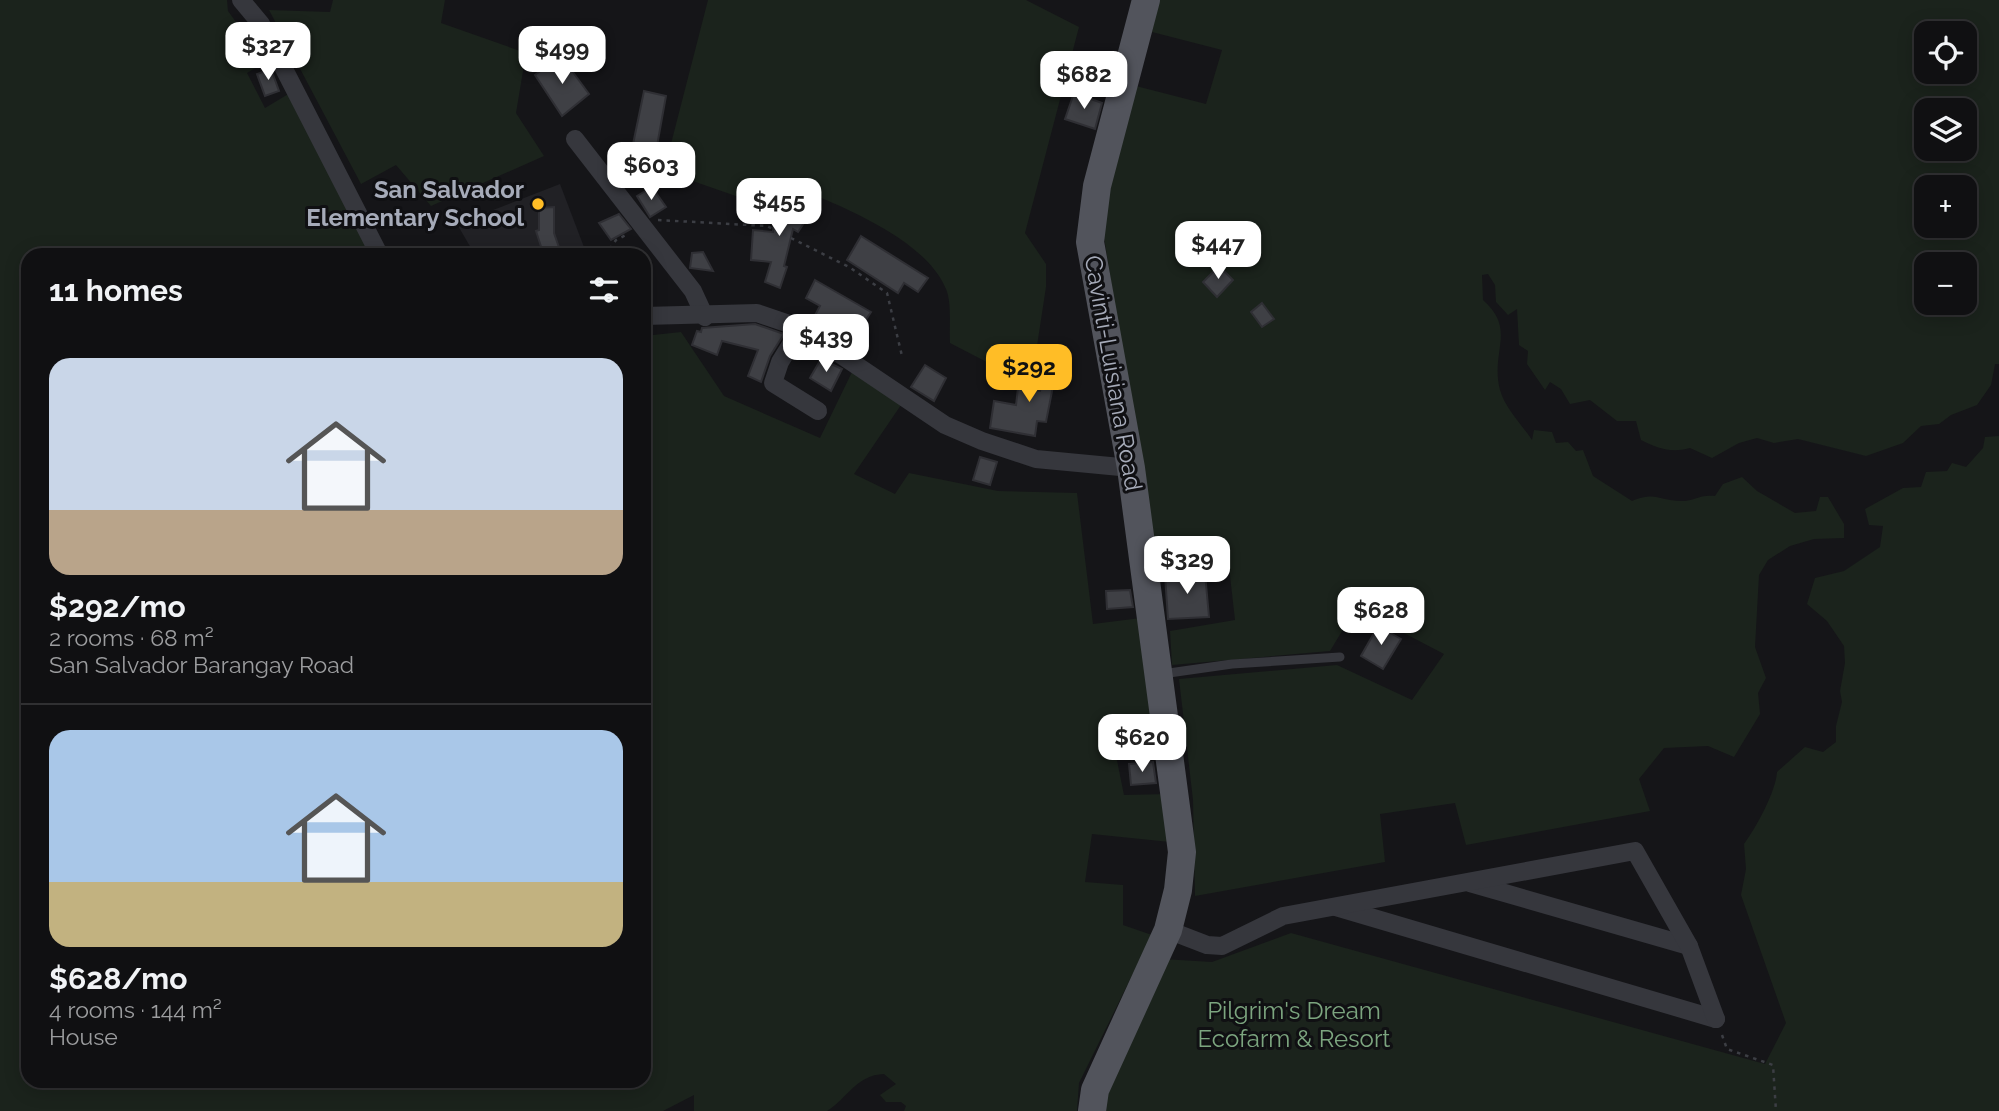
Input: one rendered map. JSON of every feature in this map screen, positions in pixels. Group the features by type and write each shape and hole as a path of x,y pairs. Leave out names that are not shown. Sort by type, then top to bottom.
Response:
{"main road":[{"name":"Cavinti-Luisiana Road","path":"1092,1111 1095,1090 1168,930 1178,890 1182,852 1131,468 1090,242 1091,215 1097,186 1146,0"}],"street":[{"path":"241,0 261,24 376,248"},
{"path":"575,139 693,291 705,317"},
{"path":"651,316 705,317 757,313 802,328 945,425 982,441 1036,459 1131,468"},
{"path":"802,328 780,362 773,383 818,411"},
{"path":"1168,930 1213,947 1283,916 1636,850 1689,946 1716,1019"},
{"path":"1467,882 1689,946"},
{"path":"1333,906 1716,1019"}],"lane":[{"path":"1160,674 1232,664 1340,657"}],"path":[{"path":"610,248 616,240 640,223 767,226 849,267 887,293 902,356"},
{"path":"1716,1019 1727,1049 1773,1065 1776,1111"}],"shaded area":[{"name":"San Salvador Elementary School","path":"560,184 584,248 471,248 457,224"}],"green space":[{"path":"0,0 227,0 228,11 265,62 247,73 265,108 290,93 372,248 21,248 21,1088 651,1088 651,335 681,332 724,396 820,438 852,372 901,405 854,474 895,494 909,473 998,491 1077,493 1093,624 1141,618 1154,716 1110,726 1124,795 1170,794 1170,842 1092,834 1085,882 1123,885 1123,925 1152,935 1079,1083 1077,1111 904,1111 906,1106 901,1102 886,1102 880,1095 896,1084 884,1074 866,1078 827,1111 694,1111 694,1095 663,1111 0,1111"},
{"path":"333,0 445,0 441,23 526,53 516,113 544,156 431,206 396,165 361,184 269,10 330,12"},
{"path":"708,0 1026,0 1079,27 1025,233 1046,264 1046,287 1031,385 950,343 948,295 934,269 896,236 872,222 776,179 753,202 664,171"},
{"path":"1159,0 1999,0 1999,364 1995,364 1991,385 1977,405 1951,415 1939,424 1921,426 1903,443 1866,456 1798,439 1774,443 1757,438 1739,443 1712,458 1690,448 1659,448 1641,440 1636,421 1617,421 1590,400 1570,404 1561,389 1550,382 1545,390 1527,364 1528,351 1519,345 1517,309 1508,315 1496,302 1495,285 1488,274 1482,275 1483,300 1499,321 1501,331 1498,376 1502,397 1532,440 1534,430 1552,432 1556,443 1568,442 1576,451 1583,450 1593,476 1632,501 1647,497 1682,501 1715,496 1723,484 1742,477 1757,491 1795,513 1816,511 1820,497 1828,497 1844,524 1844,538 1814,539 1790,546 1768,560 1759,575 1755,647 1766,678 1758,693 1760,714 1734,757 1708,746 1664,748 1639,779 1650,811 1466,845 1455,803 1380,814 1385,862 1195,896 1193,800 1179,679 1337,665 1412,700 1444,654 1356,608 1330,651 1172,665 1170,631 1235,620 1228,558 1157,570 1101,218 1136,86 1206,104 1222,50 1152,32"},
{"name":"Pilgrim's Dream Ecofarm & Resort","path":"1999,436 1999,1111 1099,1111 1163,959 1212,962 1291,933 1765,1064 1786,1023 1741,895 1746,869 1744,844 1765,809 1777,772 1805,747 1823,752 1836,742 1836,726 1842,702 1840,691 1845,663 1844,646 1827,621 1807,604 1815,578 1844,571 1880,547 1883,526 1869,525 1865,509 1903,488 1921,487 1926,472 1947,471 1952,463 1966,467 1983,448 1985,437"}],"building":[{"path":"561,56 589,94 562,116 535,75"},
{"path":"271,69 279,91 265,96 257,74"},
{"path":"644,91 666,96 655,157 631,154"},
{"path":"1074,93 1102,103 1095,129 1065,119"},
{"path":"652,187 666,207 650,217 637,196"},
{"path":"775,198 804,203 814,208 798,232 793,229 784,266 787,267 780,288 765,282 771,262 751,260 753,230 773,232"},
{"path":"554,207 554,233 559,248 541,248 536,231 539,230 539,208"},
{"path":"619,214 631,229 611,240 599,223"},
{"path":"861,236 928,278 918,292 904,283 898,293 847,260"},
{"path":"703,252 713,271 690,268 692,253"},
{"path":"1219,266 1233,280 1217,297 1203,282"},
{"path":"815,280 871,312 851,342 813,319 820,306 806,298"},
{"path":"1262,303 1274,319 1262,327 1251,312"},
{"path":"755,324 784,334 770,356 761,382 748,376 758,350 722,341 717,355 692,345 697,331 701,332 702,328"},
{"path":"821,359 842,369 831,391 810,378"},
{"path":"1045,359 1065,362 1062,382 1054,381 1046,422 1037,421 1035,436 990,428 994,401 1016,405 1018,388 1040,391"},
{"path":"925,365 946,378 934,401 911,387"},
{"path":"980,457 997,462 990,485 973,480"},
{"path":"1205,573 1209,617 1168,619 1165,575"},
{"path":"1130,590 1133,607 1107,609 1106,591"},
{"path":"1378,626 1401,639 1383,669 1361,656"},
{"path":"1153,762 1156,783 1131,785 1129,764"}],"place":[{"name":"San Salvador Elementary School","path":"538,204"}]}
